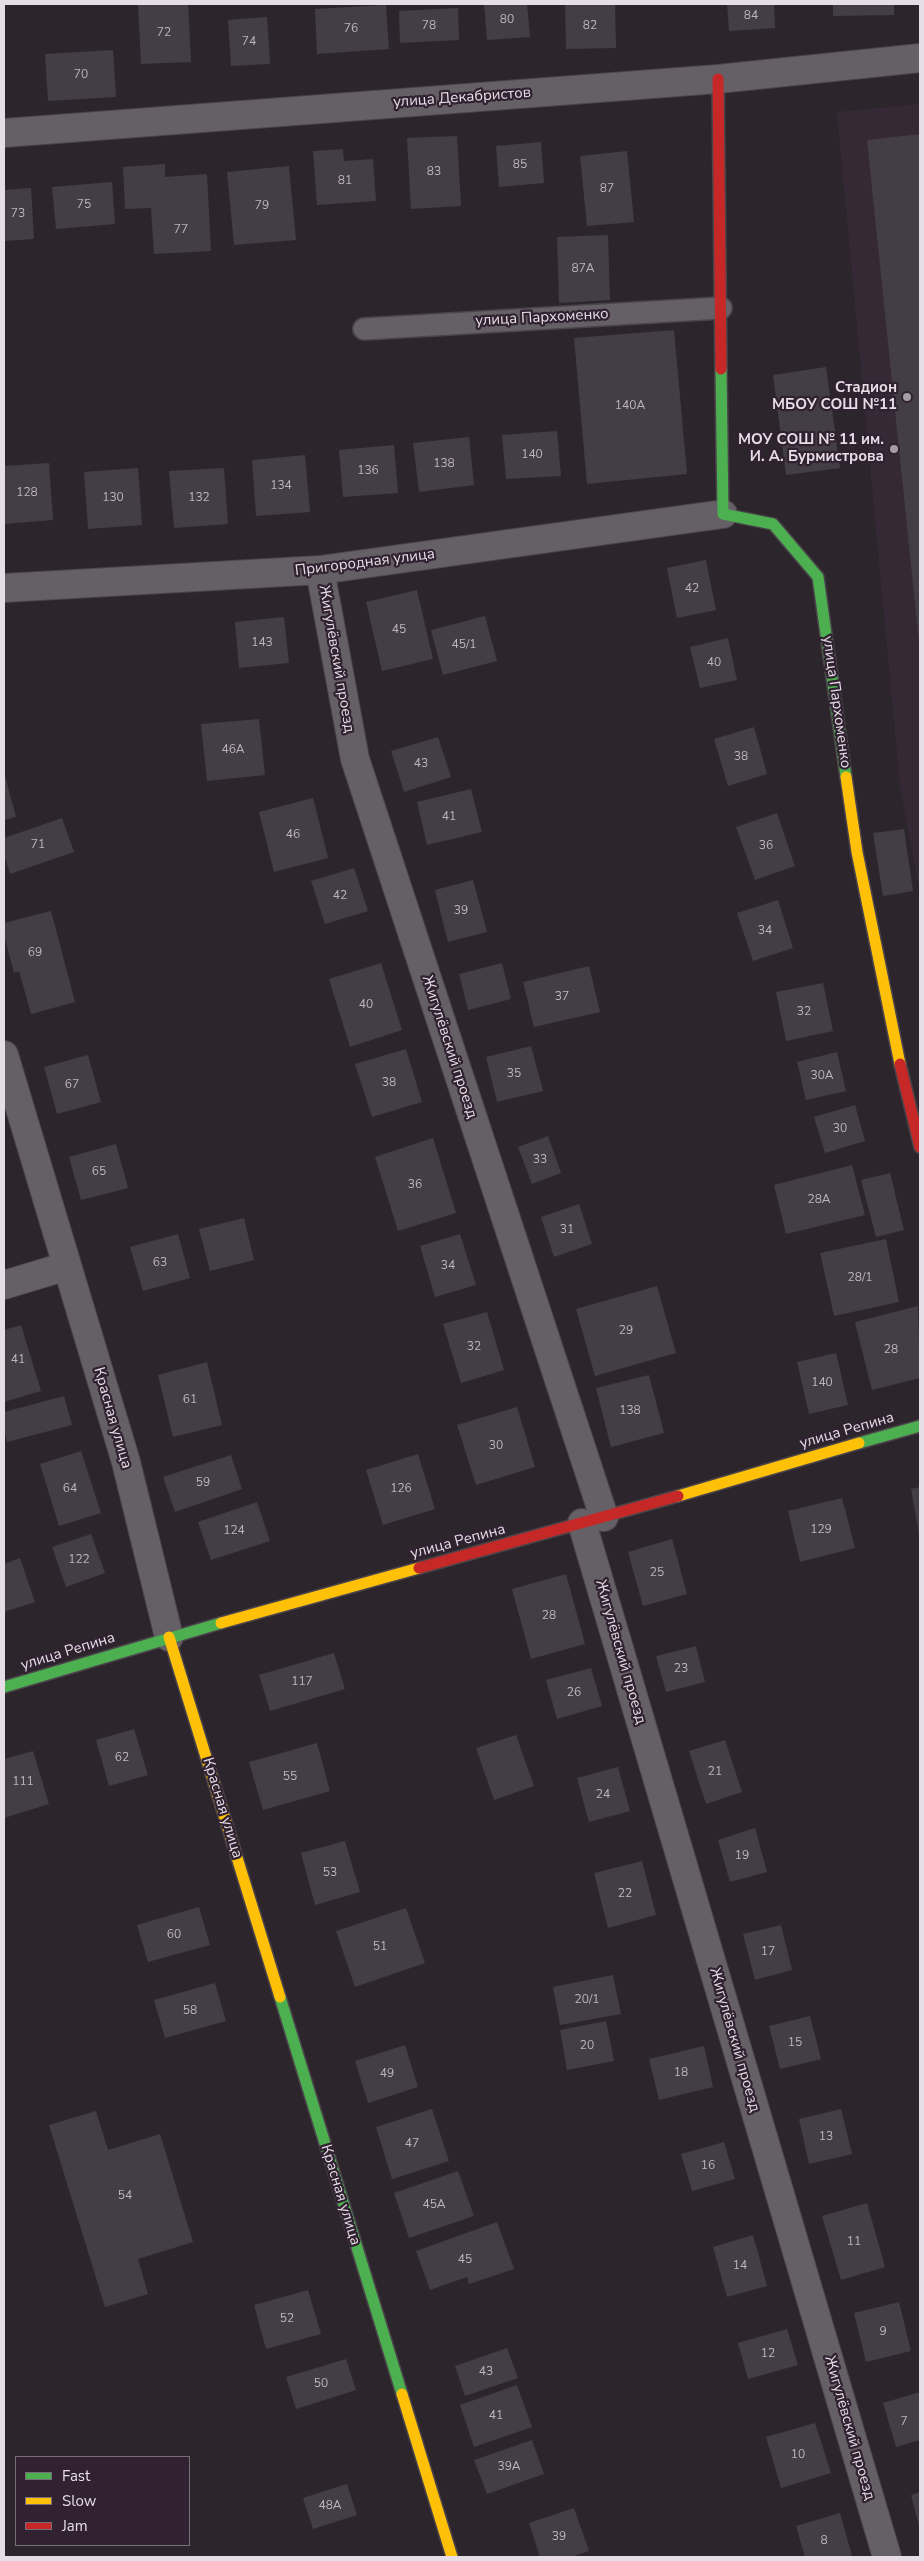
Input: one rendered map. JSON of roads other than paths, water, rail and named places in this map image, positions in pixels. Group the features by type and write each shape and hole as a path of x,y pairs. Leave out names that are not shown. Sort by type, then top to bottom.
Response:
{"street":[{"name":"улица Декабристов","path":"4,133 718,78 920,58"},
{"path":"718,78 723,514"},
{"name":"Пригородная улица","path":"4,588 320,570 723,514"},
{"name":"улица Пархоменко","path":"723,514 773,524 818,577 857,852 904,1084 920,1147"},
{"name":"Жигулёвский проезд","path":"320,570 355,759 593,1520 887,2557"},
{"name":"Красная улица","path":"4,1055 126,1462 169,1637 452,2557"},
{"path":"4,1285 67,1266"},
{"name":"улица Репина","path":"4,1687 169,1637 593,1520 920,1426"}],"lane":[{"name":"улица Пархоменко","path":"364,329 721,308"}],"place":[{"name":"Стадион МБОУ СОШ №11","path":"907,397"},
{"name":"МОУ СОШ № 11 им. И. А. Бурмистрова","path":"894,449"}]}
